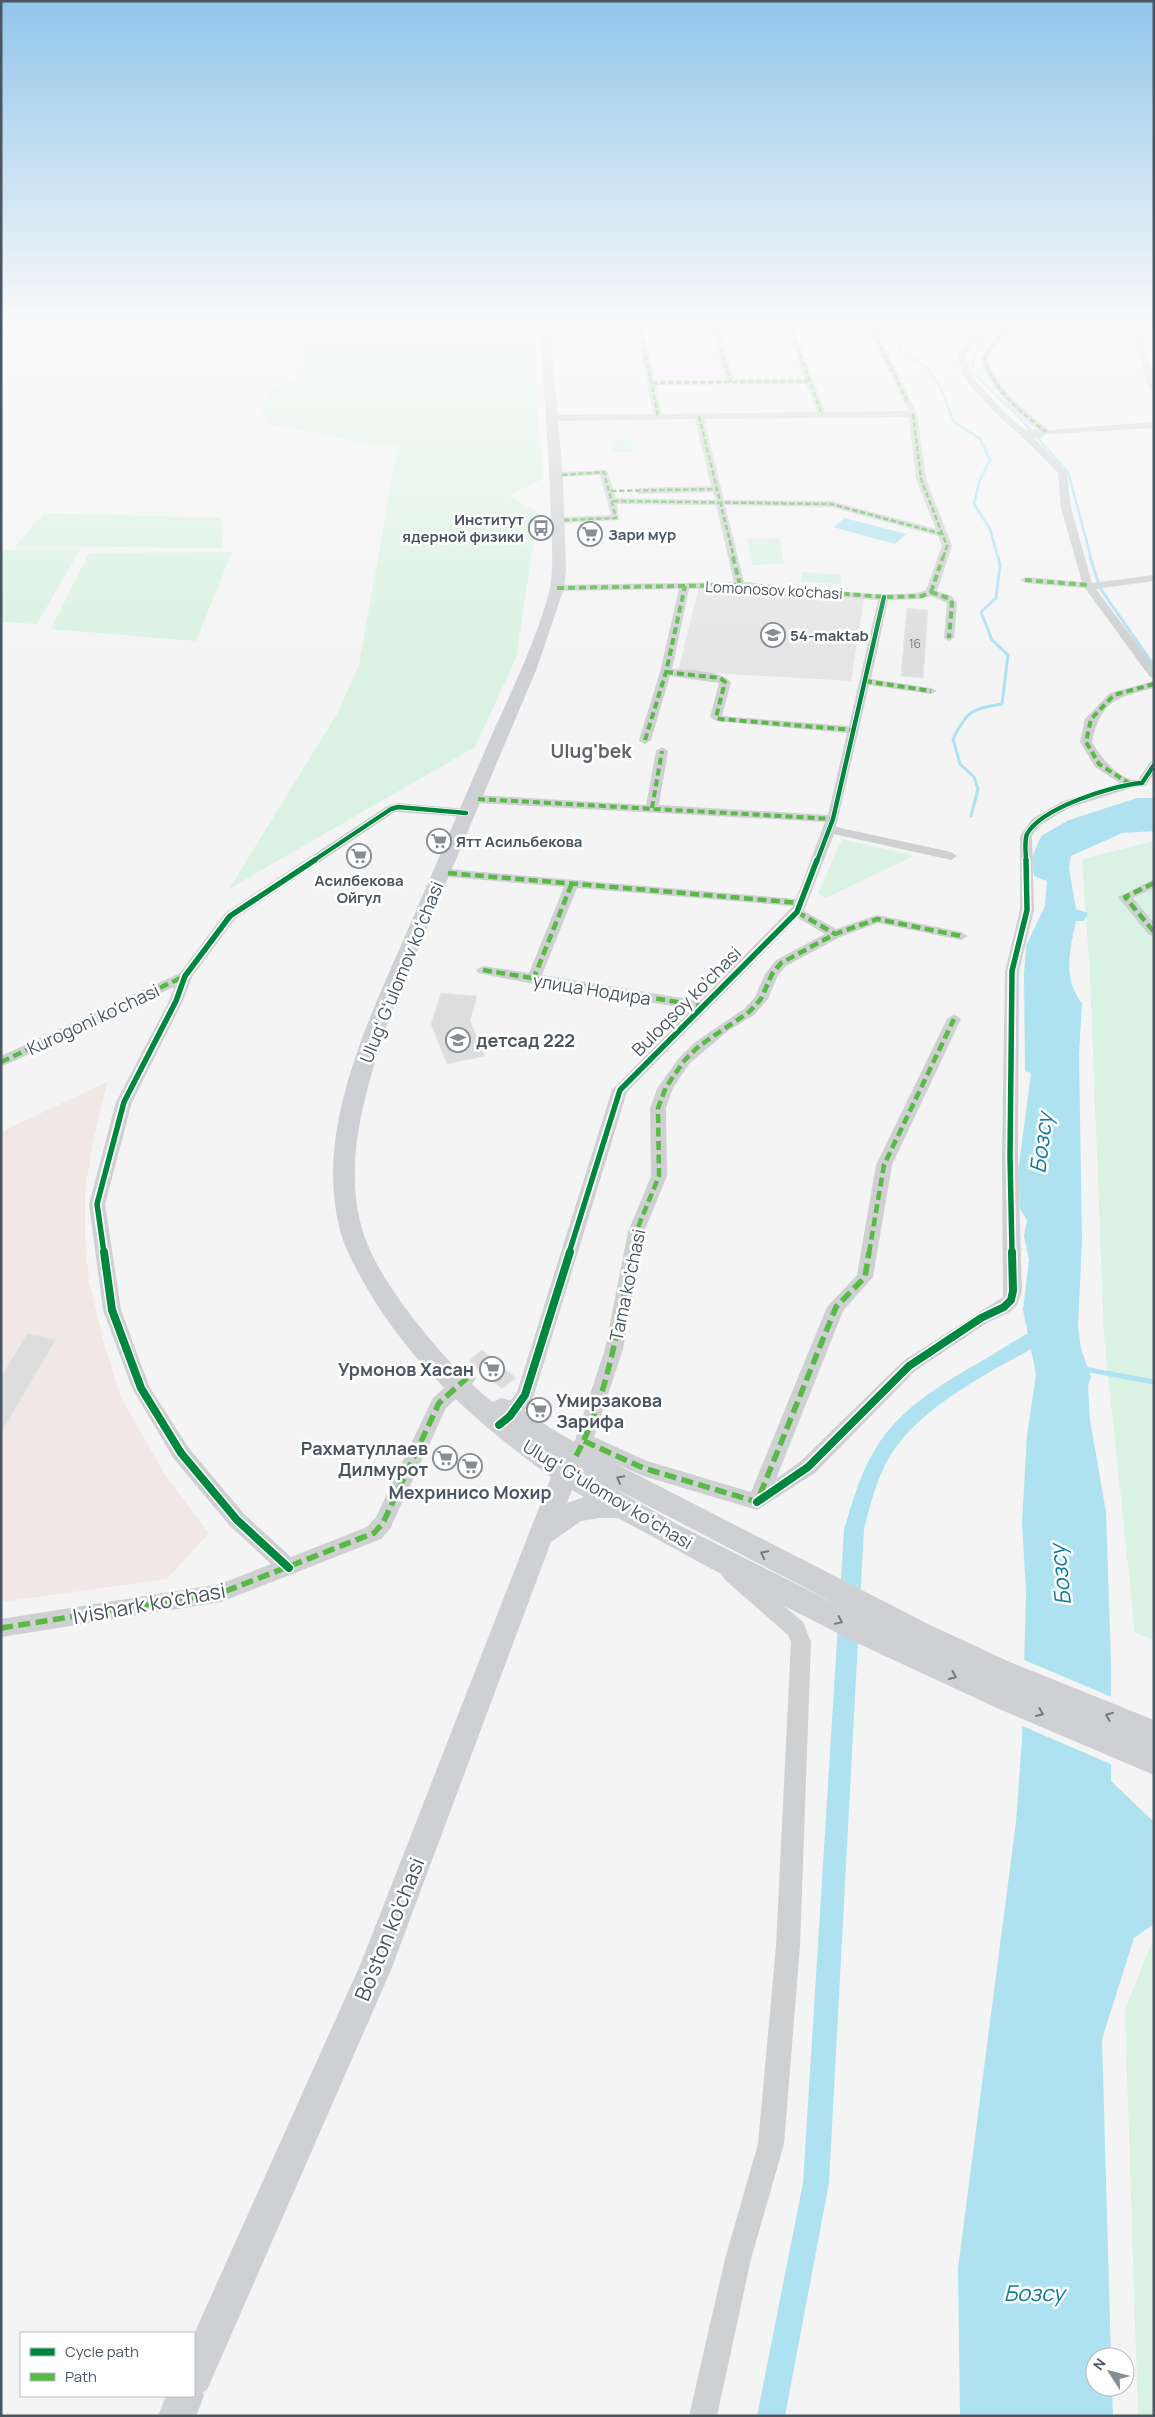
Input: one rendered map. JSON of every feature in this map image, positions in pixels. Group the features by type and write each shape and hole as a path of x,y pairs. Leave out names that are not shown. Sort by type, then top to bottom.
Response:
{"main road":[{"name":"Ulugʻ Gʻulomov koʻchasi","path":"555,437 560,588"},
{"name":"Ulugʻ Gʻulomov koʻchasi","path":"557,437 562,475 564,520 560,588 530,668 381,1013 366,1056 354,1103 346,1153 345,1207 350,1228 366,1266 399,1319 416,1342 505,1420 575,1457 802,1588"},
{"name":"Ulugʻ Gʻulomov koʻchasi","path":"462,1382 426,1336 380,1268 360,1226 355,1205 354,1152 362,1104 374,1057 448,873 472,806"},
{"name":"Ulugʻ Gʻulomov koʻchasi","path":"575,1457 624,1507 712,1556 802,1588"},
{"name":"Bo'ston ko'chasi","path":"195,2375 375,1970 540,1536 575,1457"},
{"path":"540,1536 555,1521 575,1510 600,1505 624,1507"},
{"path":"802,1588 1154,1761"},
{"path":"998,1683 1154,1734"},
{"path":"176,2416 186,2397"}],"street":[{"path":"704,437 740,585"},
{"path":"917,437 921,479 947,546 931,592 948,598 952,603 949,638"},
{"path":"1028,437 1062,472 1066,508 1091,585 1154,675"},
{"path":"562,475 604,472 612,496 616,518 564,520"},
{"path":"612,496 717,489"},
{"path":"612,496 720,502 831,504 942,534"},
{"path":"1025,580 1112,585 1154,578"},
{"name":"Lomonosov ko'chasi","path":"560,588 740,585 884,597 922,596 931,592"},
{"path":"645,740 666,672 685,586"},
{"name":"Buloqsoy ko'chasi","path":"505,1420 525,1396 620,1090 799,907 831,824 884,597"},
{"path":"666,672 724,680 716,717 720,720 853,730"},
{"path":"865,681 931,691"},
{"path":"1130,784 1099,764 1086,742 1091,719 1114,695 1154,684"},
{"path":"652,808 662,751"},
{"path":"758,1502 808,1467 860,1412 909,1366 980,1318 1004,1307 1011,1300 1013,1291 1010,1156 1012,971 1027,910 1026,836 1036,822 1065,806 1130,784 1142,782 1154,765"},
{"path":"289,1568 238,1520 181,1453 141,1388 112,1310 97,1204 124,1102 176,1001 185,976 230,916 391,809 398,807 652,808 831,824 951,856"},
{"path":"448,873 572,883 799,907 836,934"},
{"path":"533,980 572,883"},
{"path":"1154,883 1126,898 1154,932"},
{"name":"Tama ko'chasi","path":"575,1457 614,1349 636,1232 659,1176 658,1108 666,1087 684,1060 698,1046 749,1012 761,999 772,974 782,963 836,934 877,919 962,936"},
{"name":"улица Нодира","path":"483,970 533,980 702,1006"},
{"name":"Kurogoni ko'chasi","path":"1,1062 185,976"},
{"path":"758,1502 836,1308 864,1277 884,1165 954,1019"},
{"name":"Ivishark ko'chasi","path":"1,1628 221,1593 289,1568 380,1530 439,1403 462,1382"},
{"path":"575,1457 643,1468 758,1502"},
{"path":"703,2416 738,2259 771,2144 788,1946 801,1642 796,1629 712,1556"}],"shaded area":[{"name":"54-maktab","path":"699,587 864,598 851,681 678,671"},
{"path":"107,1082 93,1142 85,1190 85,1241 89,1281 104,1343 120,1396 164,1473 209,1533 167,1579 1,1602 1,1132"}],"green space":[{"path":"334,437 540,437 543,479 508,496 538,512 516,658 475,747 229,889 337,714 359,665 398,445 367,445"},
{"path":"612,440 631,440 633,452 613,452"},
{"path":"44,513 221,518 223,548 16,546"},
{"path":"779,538 784,564 752,565 747,539"},
{"path":"1,550 80,550 37,624 1,622"},
{"path":"232,552 196,641 51,629 89,553"},
{"path":"802,572 841,575 841,584 801,582"},
{"path":"842,839 914,856 825,898 818,894"},
{"path":"1154,841 1154,1640 1135,1633 1104,1336 1090,975 1082,859"},
{"path":"1154,1941 1154,2416 1138,2416 1125,2010 1151,1944"}],"water":[{"path":"845,518 906,534 895,544 833,527"},
{"name":"Бозсу","path":"1137,798 1154,798 1154,831 1122,833 1071,856 1069,868 1076,909 1088,913 1084,921 1076,921 1069,964 1072,984 1082,1003 1079,1054 1082,1241 1078,1326 1081,1349 1091,1377 1088,1385 1090,1420 1106,1512 1111,1661 1111,1781 1154,1822 1154,1924 1134,1938 1102,2039 1111,2347 1085,2347 1085,2397 1112,2397 1113,2416 960,2416 958,2268 1016,1822 1022,1739 1026,1593 1022,1522 1027,1435 1036,1374 1023,1310 1029,1260 1024,1236 1027,1220 1020,1209 1018,1173 1031,1073 1025,1071 1024,974 1026,946 1045,906 1047,881 1034,876 1032,857 1041,836 1069,820"}],"pier":[{"path":"1022,1659 1114,1698 1113,1765 1020,1725"}],"building":[{"path":"907,608 928,610 923,678 901,676"},
{"name":"детсад 222","path":"441,993 477,996 470,1021 485,1056 447,1064 431,1024"},
{"path":"27,1334 56,1339 1,1433 1,1377"},
{"name":"Урмонов Хасан","path":"482,1350 516,1378 502,1389 469,1361"}],"waterway":[{"path":"977,437 980,439 990,460 979,482 974,504 990,529 998,558"},
{"path":"1037,437 1068,472 1091,558"},
{"path":"971,816 978,789 974,777 960,764 953,739 966,717 971,713 984,707 1002,704 1008,655 992,640 981,612 996,598 1000,565 998,557"},
{"path":"1090,557 1100,588 1154,666"},
{"path":"771,2416 816,2183 854,1529 876,1464 888,1444 902,1427 940,1396 1047,1332"},
{"path":"1084,1369 1154,1382"}],"marked path":[{"path":"704,437 740,585"},
{"path":"917,437 921,479 947,546 931,592"},
{"path":"562,475 604,472 616,518 564,520"},
{"path":"611,491 717,489"},
{"path":"613,501 831,504 942,534"},
{"path":"1025,580 1088,585"},
{"path":"557,588 740,585 884,597 922,596 931,592"},
{"path":"645,740 666,672 685,586"},
{"path":"931,592 948,598 952,603 949,638"},
{"path":"666,672 720,678 725,682 716,717 720,719 853,730"},
{"path":"865,681 931,691"},
{"path":"1130,784 1099,764 1086,742 1091,719 1114,695 1154,684"},
{"path":"652,808 662,751"},
{"path":"478,799 833,819"},
{"path":"448,873 800,903"},
{"path":"533,980 572,883"},
{"path":"1154,883 1125,897 1154,932"},
{"path":"797,912 835,934"},
{"path":"576,1456 584,1441 614,1349 636,1232 659,1176 658,1108 666,1087 684,1061 699,1046 724,1027 749,1012 761,999 772,974 781,963 835,934 877,919 961,936"},
{"path":"483,970 702,1006"},
{"path":"1,1062 185,976"},
{"path":"584,1441 643,1468 757,1502 836,1307 865,1277 884,1165 954,1019"},
{"path":"1,1628 221,1593 374,1533 383,1523 439,1403 467,1378"}],"cycle path":[{"path":"499,1425 510,1416 525,1395 620,1090 797,912 833,819 884,597"},
{"path":"757,1502 808,1467 909,1366 981,1318 1004,1307 1011,1300 1013,1291 1010,1156 1012,971 1027,910 1026,836 1036,822 1065,805 1130,784 1142,783 1154,765"},
{"path":"289,1568 237,1520 181,1453 141,1388 112,1310 97,1204 124,1102 176,1001 185,976 230,916 391,809 398,807 466,813"}],"place":[{"name":"Институт ядерной физики","path":"541,528"},
{"name":"Зари мур","path":"590,534"},
{"name":"54-maktab","path":"773,635"},
{"name":"Ятт Асильбекова","path":"439,841"},
{"name":"Асилбекова Ойгул","path":"359,856"},
{"name":"детсад 222","path":"458,1040"},
{"name":"Урмонов Хасан","path":"492,1369"},
{"name":"Умирзакова Зарифа","path":"539,1410"},
{"name":"Рахматуллаев Дилмурот","path":"445,1458"},
{"name":"Мехринисо Мохир","path":"470,1466"}],"district":[{"name":"Ulug'bek","path":"591,751"}]}
